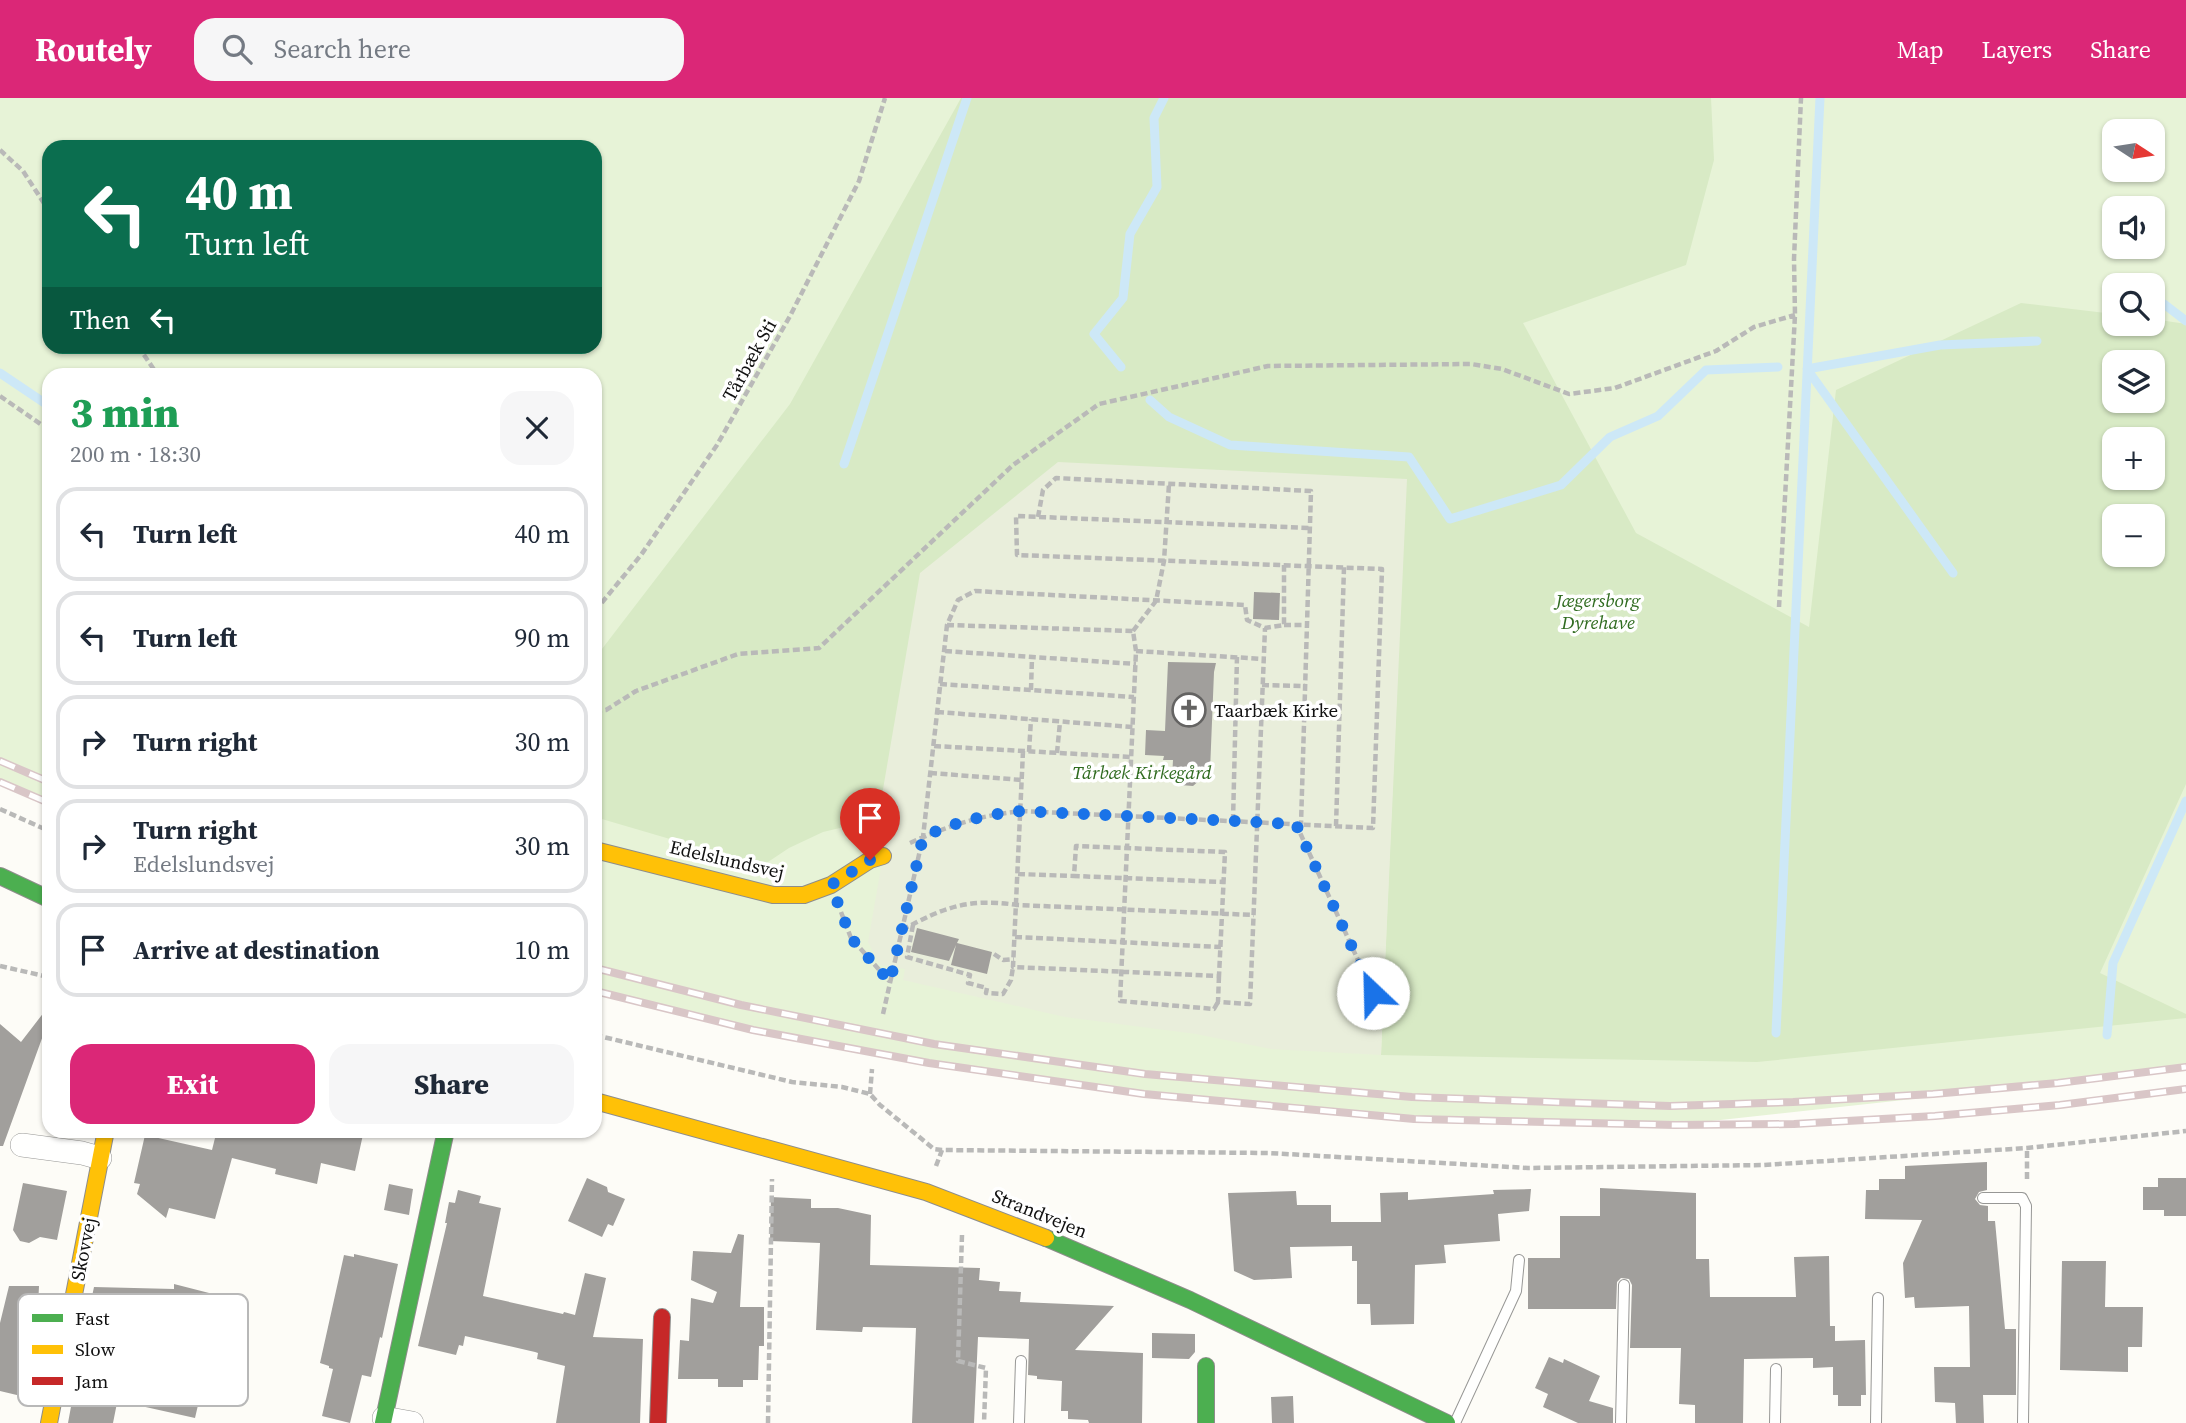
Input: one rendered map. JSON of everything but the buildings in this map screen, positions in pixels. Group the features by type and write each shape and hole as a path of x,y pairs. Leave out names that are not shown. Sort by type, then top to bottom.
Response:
{"street":[{"name":"Edelslundsvej","path":"602,852 773,895 804,895 831,885 870,860 883,856"},
{"path":"0,876 42,896"},
{"name":"Strandvejen","path":"602,1103 926,1192 966,1206 1073,1248 1207,1307 1447,1423"},
{"name":"Skovvej","path":"74,1294 104,1138"},
{"path":"412,1423 384,1420 444,1138"},
{"path":"22,1145 100,1158"},
{"path":"658,1423 662,1317"},
{"path":"1206,1366 1206,1423"}],"lane":[{"path":"1983,1198 2022,1198 2026,1206 2023,1423"},
{"path":"1455,1423 1516,1291 1519,1260"},
{"path":"1621,1423 1624,1285"},
{"path":"1876,1423 1878,1298"},
{"path":"1019,1423 1021,1361"},
{"path":"1775,1423 1776,1369"}],"path":[{"name":"Tårbæk Sti","path":"602,602 641,555 718,445 790,316 859,181 885,98"},
{"path":"1779,607 1795,315 1794,259 1801,98"},
{"path":"0,150 23,171 42,200"},
{"path":"602,710 636,691 738,654 820,648 1013,465 1099,404 1268,366 1471,364 1502,369 1569,394 1615,388 1716,351 1754,327 1795,315"},
{"path":"0,396 42,425"},
{"path":"1038,517 1043,490 1056,478 1311,491 1299,824 1373,993"},
{"path":"1074,876 1076,846 1127,848 1225,852 1218,1002 1214,1009 1120,1001 1125,910 1127,848 1131,757 1136,664 1133,631 1156,601 1164,561 1169,484"},
{"path":"923,837 948,825 994,813 1022,811 1373,828 1382,569 1017,555 1016,516 1310,528"},
{"path":"1283,625 1284,565"},
{"path":"1336,826 1344,567"},
{"path":"883,1014 923,837 947,625 958,600 975,591 1245,605 1247,620 1265,628 1307,625"},
{"path":"947,625 1133,631"},
{"path":"1218,1002 1250,1004 1265,628"},
{"path":"944,651 1136,664"},
{"path":"1136,651 1264,659"},
{"path":"1031,690 1032,657"},
{"path":"1233,821 1237,657"},
{"path":"940,684 1134,696"},
{"path":"1262,685 1305,686"},
{"path":"937,712 1133,727"},
{"path":"913,924 907,957 970,975 968,983 987,988 986,993 1003,994 1011,980 1014,959 1022,780 1031,719"},
{"path":"1057,753 1060,722"},
{"path":"934,746 1131,757"},
{"path":"930,773 1022,780"},
{"path":"0,809 42,828"},
{"path":"1018,874 1223,883"},
{"path":"831,885 851,938 890,982"},
{"path":"901,931 947,907 989,901 1017,905 1254,915"},
{"path":"1015,937 1220,947"},
{"path":"994,954 1003,960 1014,959"},
{"path":"0,966 42,975"},
{"path":"1013,967 1219,976"},
{"path":"602,1037 792,1082 842,1087 870,1094 934,1149 942,1150 1269,1153 1528,1168 1764,1165 2027,1148 2186,1131"},
{"path":"870,1094 872,1069"},
{"path":"2022,1198 2027,1179 2027,1148"},
{"path":"768,1423 771,1185 776,1151"},
{"path":"966,1206 961,1245 958,1361 986,1368 984,1423"}],"green space":[{"name":"Jægersborg Dyrehave","path":"0,98 2186,98 2186,1065 2058,1083 1675,1125 1414,1119 1144,1094 929,1063 753,1030 602,993 602,368 42,368 42,800 0,782"},
{"path":"961,98 1711,98 1714,160 1686,265 1523,323 1636,533 1809,627 1836,390 2021,303 2102,313 2102,336 2165,336 2165,321 2186,324 2186,784 2100,973 2186,1014 2186,1018 1757,1062 1381,1055 1406,479 881,801 874,820 823,832 789,848 762,866 602,819 602,649 790,404"},
{"name":"Tårbæk Kirkegård","path":"1058,462 1407,479 1381,1055 1271,1049 1196,1034 1065,1017 903,980 905,969 880,965 868,942 883,856 874,820 881,801 920,573"}],"waterway":[{"path":"844,464 967,98"},
{"path":"1121,367 1094,334 1123,298 1130,234 1157,187 1154,118 1164,98"},
{"path":"1776,1033 1820,98"},
{"path":"2165,305 2186,321"},
{"path":"1953,573 1807,369 1940,345 2037,341"},
{"path":"1150,400 1169,417 1230,445 1409,457 1450,519 1561,485 1610,437 1658,416 1706,370 1778,367"},
{"path":"0,373 42,401"},
{"path":"2107,1035 2113,963 2186,801"}],"railway":[{"path":"0,761 42,779"},
{"path":"0,782 42,800"},
{"path":"602,970 741,1005 934,1044 1145,1074 1412,1097 1670,1106 1793,1102 2058,1083 2186,1067"},
{"path":"602,993 753,1030 929,1063 1144,1094 1414,1119 1675,1125 1794,1124 2060,1105 2186,1089"}],"traffic: fast":[{"path":"0,876 42,896"},
{"path":"383,1423 444,1138"},
{"path":"1046,1238 1190,1300 1447,1423"},
{"path":"1206,1366 1206,1423"}],"traffic: slow":[{"path":"602,852 773,895 804,895 831,885 870,860 883,856"},
{"path":"602,1103 926,1192 1046,1238"},
{"path":"74,1294 104,1138"},
{"path":"49,1423 52,1406"}],"traffic: jam":[{"path":"658,1423 662,1317"}],"place":[{"name":"Taarbæk Kirke","path":"1189,710"}],"route":[{"path":"870,860 831,885 851,938 890,982 923,837 948,825 994,813 1022,811 1296,824 1373,993"}]}
